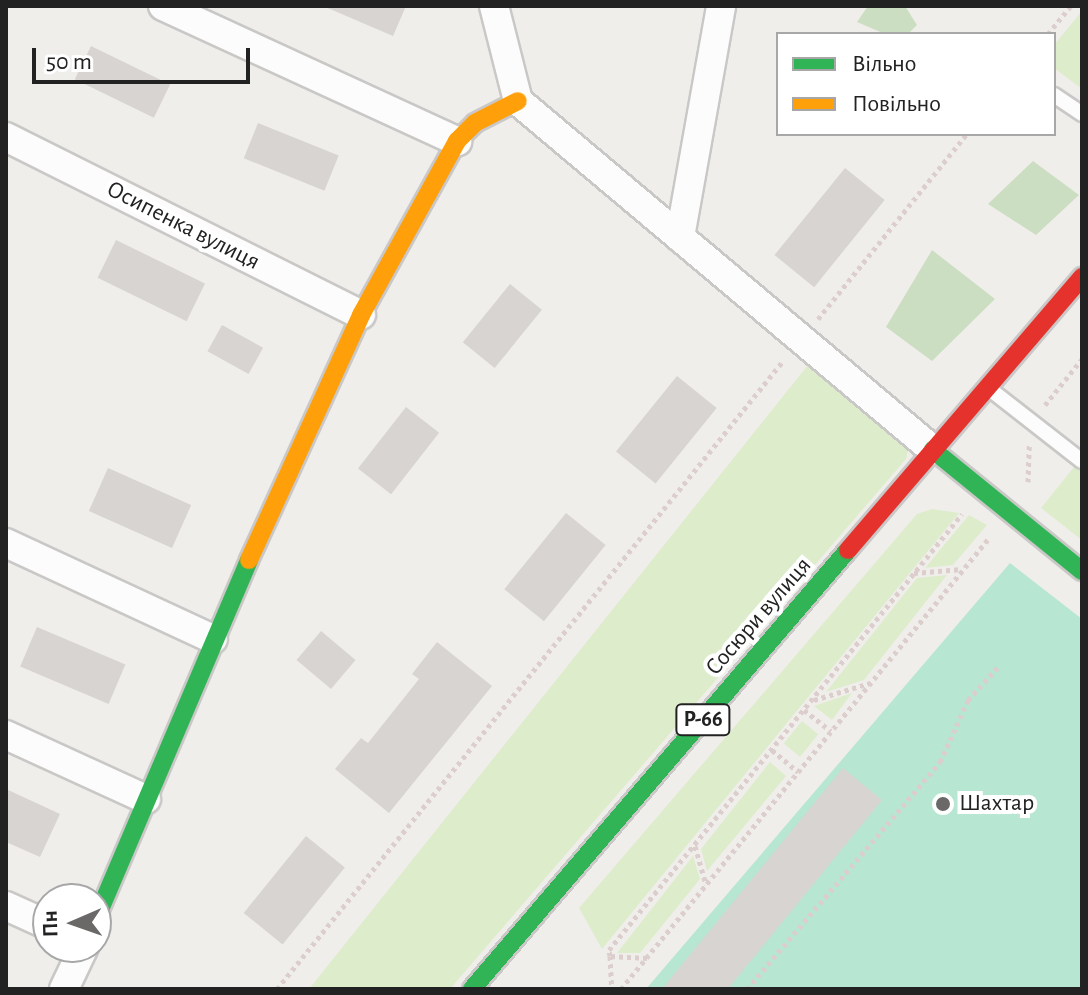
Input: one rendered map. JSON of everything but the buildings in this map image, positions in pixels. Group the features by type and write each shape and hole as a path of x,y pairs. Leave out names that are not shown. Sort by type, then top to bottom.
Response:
{"main road":[{"path":"111,883 213,639 361,315 457,141 475,123 518,101"},
{"name":"Сосюри вулиця","path":"472,989 1082,277"},
{"path":"933,450 1082,571"}],"street":[{"path":"163,6 457,141"},
{"path":"494,6 518,101 933,450"},
{"path":"680,237 721,6"},
{"name":"Осипенка вулиця","path":"6,137 361,315"},
{"path":"6,543 213,639"},
{"path":"6,735 146,799"},
{"path":"6,906 32,918"},
{"path":"64,989 76,963"}],"lane":[{"path":"1056,96 1082,114"},
{"path":"987,387 1082,461"}],"path":[{"path":"1050,32 1071,6"},
{"path":"277,989 524,676 965,136"},
{"path":"612,989 609,950 914,573 969,512"},
{"path":"621,989 995,530"},
{"path":"914,573 963,569"},
{"path":"747,989 940,762 968,700 1000,665"},
{"path":"812,700 871,683"},
{"path":"804,710 831,731"},
{"path":"772,750 798,772"},
{"path":"695,845 706,884"},
{"path":"610,956 647,958"}],"green space":[{"path":"868,6 905,6 917,25 910,32 880,32 857,22"},
{"path":"1082,11 1082,89 1056,70 1056,43"},
{"path":"1033,161 1079,195 1036,235 988,204"},
{"path":"932,250 995,299 932,361 886,327"},
{"path":"812,360 909,445 906,459 450,989 309,989"},
{"path":"1082,457 1082,540 1041,508"},
{"path":"932,509 959,513 602,949 579,908 917,514"},
{"path":"969,515 987,525 953,565 925,568"},
{"name":"Шахтар","path":"1010,563 1082,619 1082,989 646,989"},
{"path":"947,575 864,680 826,692 917,578"},
{"path":"852,693 832,720 814,706"},
{"path":"802,721 818,734 800,757 784,744"},
{"path":"770,762 786,776 707,871 701,849"},
{"path":"693,856 700,879 640,953 617,953"}],"traffic: fast":[{"path":"933,450 1082,571"},
{"path":"472,989 848,550"},
{"path":"111,883 249,560"}],"traffic: slow":[{"path":"249,560 361,315 457,141 475,123 518,101"}],"traffic: jam":[{"path":"848,550 1082,277"}],"place":[{"name":"Шахтар","path":"943,804"}]}
